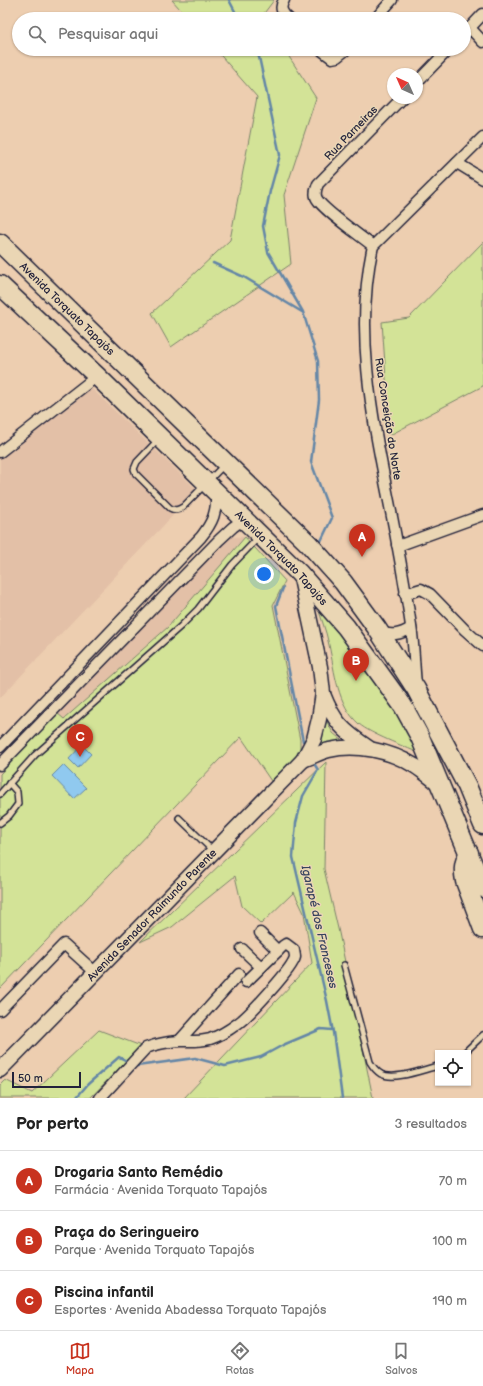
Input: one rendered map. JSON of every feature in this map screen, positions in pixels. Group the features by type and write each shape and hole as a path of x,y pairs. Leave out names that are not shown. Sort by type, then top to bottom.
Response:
{"highway":[{"name":"Avenida Torquato Tapajós","path":"0,243 309,544 344,582 416,689 467,786 483,825"},
{"name":"Avenida Torquato Tapajós","path":"0,285 212,487 299,573 346,627 403,706 420,737 483,888"},
{"path":"469,853 465,860 463,873 483,929"}],"street":[{"path":"381,12 392,0"},
{"path":"282,12 281,9 284,1"},
{"path":"471,27 483,14"},
{"path":"471,34 483,42"},
{"path":"329,56 332,58 338,56"},
{"path":"423,76 442,56"},
{"name":"Rua Parneiras","path":"373,246 321,204 317,199 315,192 318,184 396,104"},
{"path":"373,246 483,136"},
{"path":"457,163 483,179"},
{"name":"Rua Conceição do Norte","path":"373,246 367,270 365,325 366,364 377,439 406,594 411,628 416,689"},
{"path":"0,452 97,376"},
{"path":"16,749 3,744 208,528 214,518 217,506 212,487"},
{"path":"397,545 483,515"},
{"path":"0,765 219,540 244,519"},
{"name":"Avenida Senador Raimundo Parente","path":"1,1066 96,973 304,760 314,739 319,719 322,693 320,667 299,573"},
{"path":"159,581 170,590"},
{"path":"406,594 421,589 430,594 483,646"},
{"path":"379,632 392,635 400,634 411,628"},
{"path":"84,659 94,669"},
{"path":"322,693 336,722 346,732 371,750"},
{"name":"Avenida Senador Raimundo Parente","path":"304,760 328,750 350,747 371,750 390,754 414,765 440,784"},
{"path":"260,933 278,951"},
{"path":"0,1010 64,944 96,973"},
{"path":"100,1098 146,1048 154,1045 179,1041 210,1039 238,1024 267,995 292,964 295,957 294,950 286,944 246,982"},
{"path":"242,949 261,967"},
{"path":"179,1041 239,974"}],"lane":[{"path":"161,438 137,462 134,469 136,474 173,510 183,507 212,487 226,463"},
{"path":"0,794 34,755 181,626 198,609 232,564 260,536"},
{"path":"0,823 9,816 18,804 17,792 10,783"},
{"path":"179,818 214,852"},
{"path":"344,965 370,1062 375,1069 382,1074 389,1076 435,1067"},
{"path":"467,1050 483,1035"}],"shaded area":[{"path":"90,387 197,490 0,698 0,457"},
{"path":"221,537 245,537 168,627 64,720 57,713"}],"green space":[{"path":"172,0 274,0 265,12 183,12"},
{"path":"221,56 289,56 316,98 284,195 291,264 171,347 152,313 230,240 257,97"},
{"path":"483,242 483,386 390,435 382,322 409,318"},
{"path":"245,537 285,581 273,605 300,740 300,752 271,781 241,737 0,989 0,774 57,713 64,719 168,627"},
{"path":"316,601 381,689 419,753 371,732 359,724 352,716 341,698 335,677 328,639"},
{"path":"325,718 333,733 344,742 313,752"},
{"path":"326,762 324,869 339,933 373,1098 184,1098 312,963 304,913 294,892 261,924 242,906 235,876 172,927 140,942"},
{"path":"99,1030 141,1046 90,1098 0,1098 0,1085 5,1080 32,1093"}],"water":[{"path":"82,745 91,754 78,768 69,759"},
{"path":"63,765 86,788 74,799 52,776"}],"waterway":[{"path":"229,0 235,12"},
{"path":"258,56 280,155 270,191 263,226 268,252 303,312 318,361 319,400 311,462 332,518 320,543"},
{"path":"213,263 244,277 302,312"},
{"name":"Igarapé dos Franceses","path":"283,588 276,606 303,741"},
{"name":"Igarapé dos Franceses","path":"315,765 318,770 303,796 296,823 293,857 327,1001 342,1098"},
{"path":"135,1065 137,1066 195,1058 225,1066 261,1057 283,1045 321,1029 332,1030"},
{"path":"76,1098 88,1084 119,1057 129,1062"}],"place":[{"name":"Drogaria Santo Remédio","path":"362,557"},
{"name":"Praça do Seringueiro","path":"356,681"},
{"name":"Piscina infantil","path":"80,757"}]}
